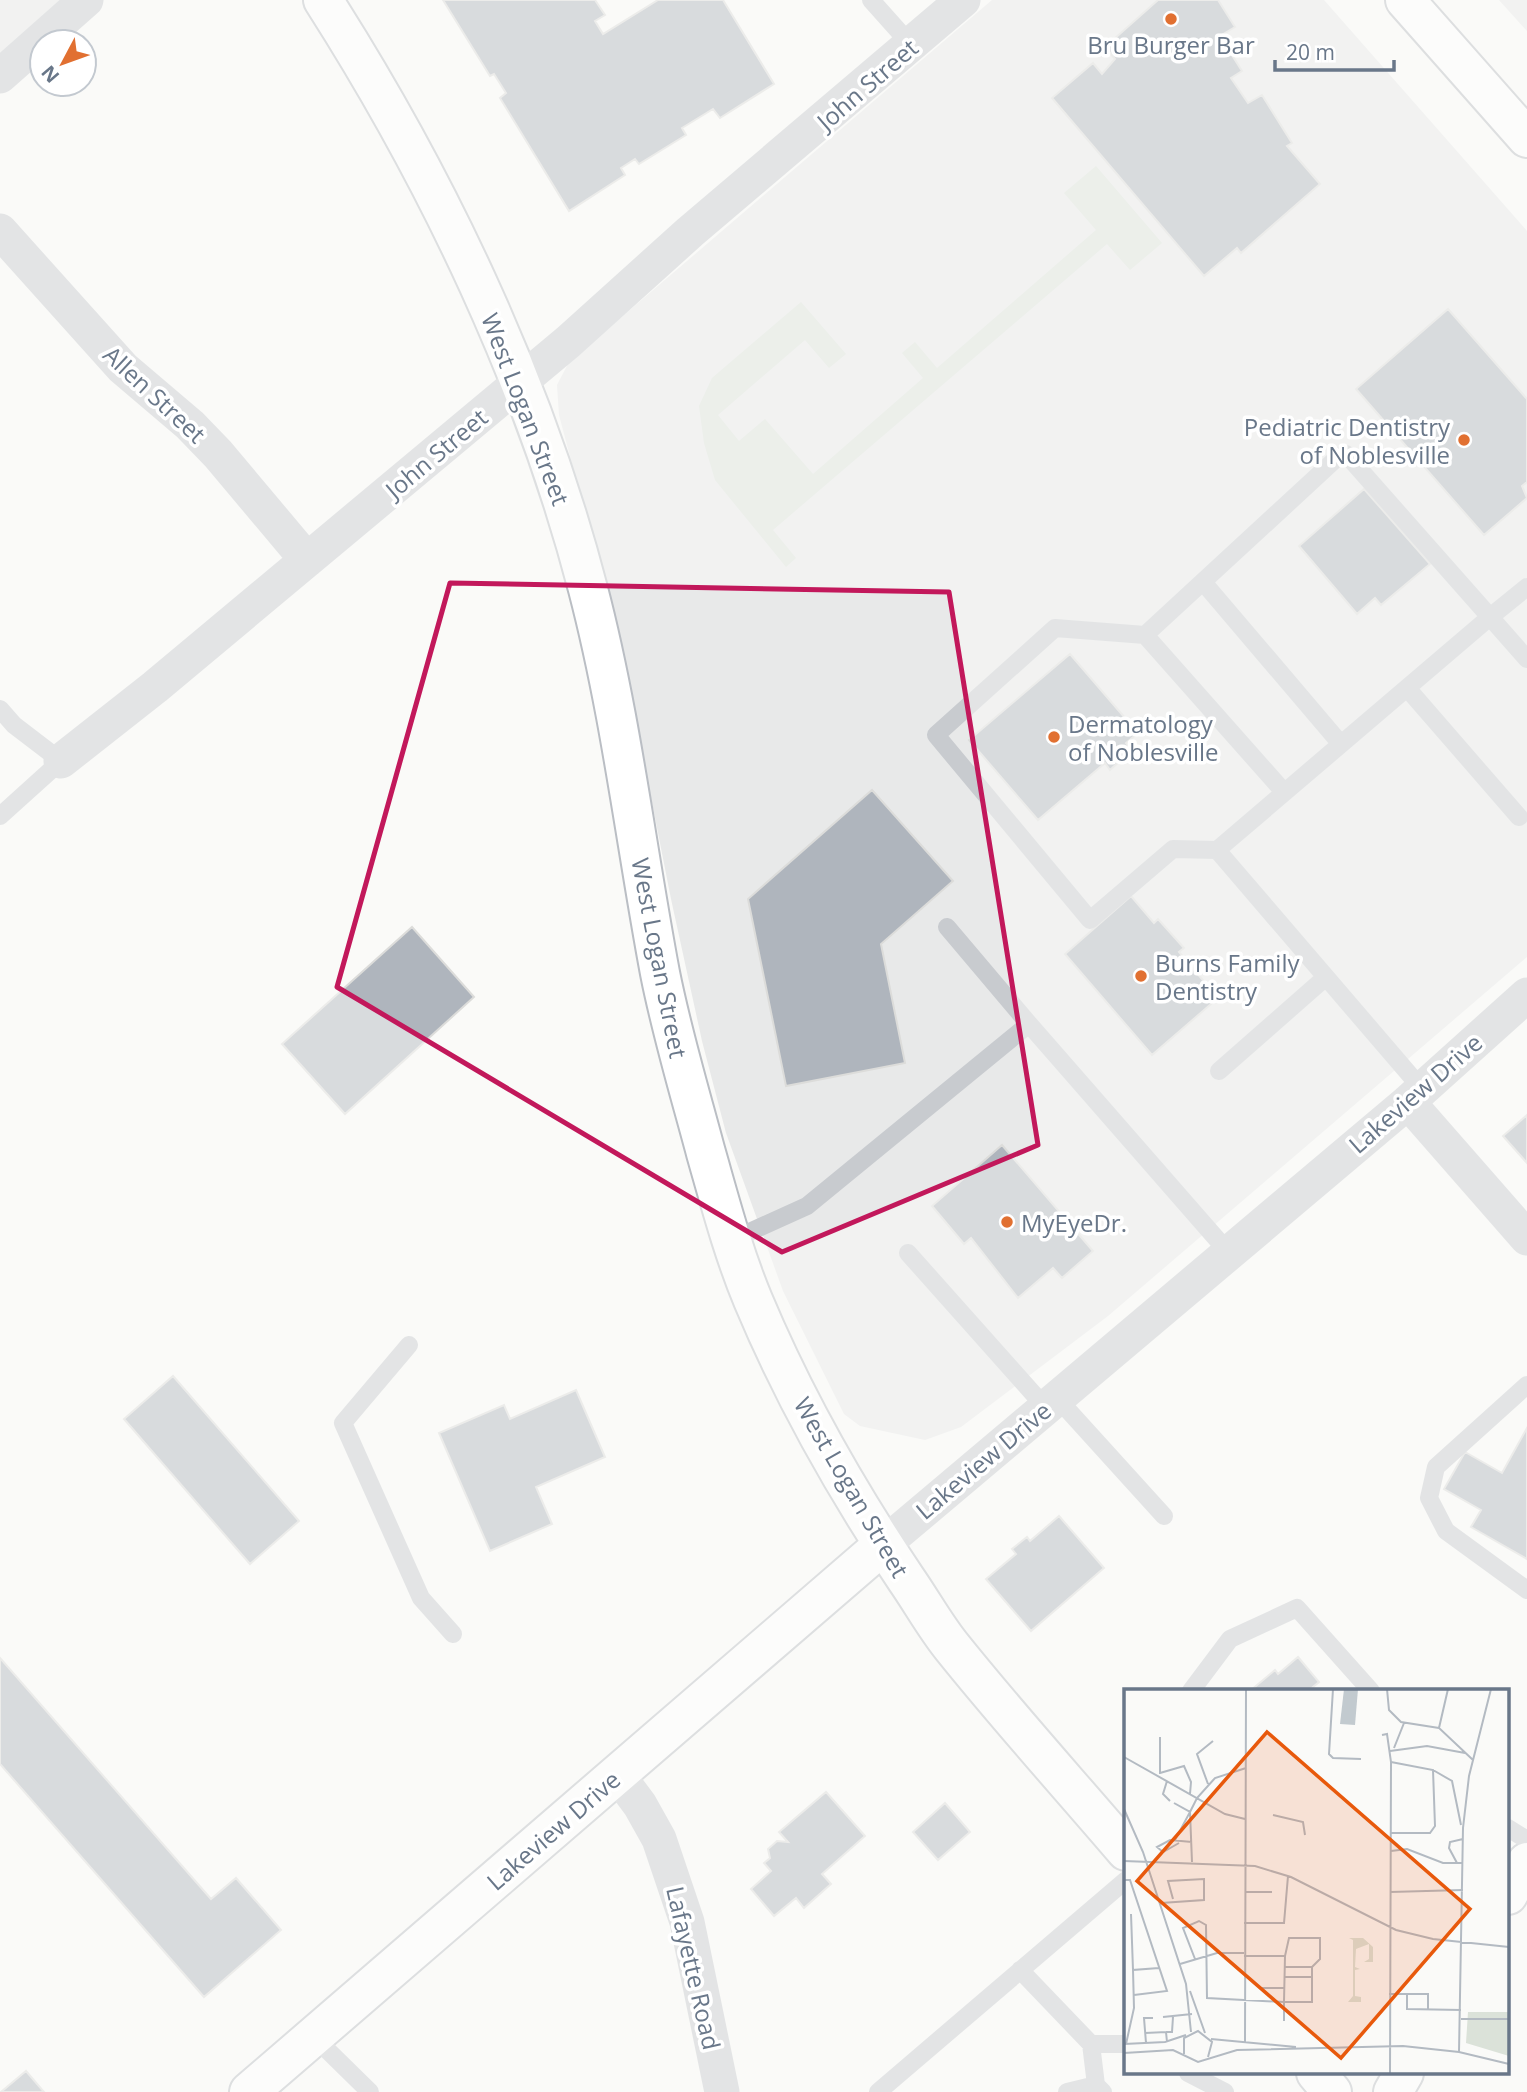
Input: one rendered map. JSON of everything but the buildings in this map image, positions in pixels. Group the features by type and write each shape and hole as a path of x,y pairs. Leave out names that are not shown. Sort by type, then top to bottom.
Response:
{"street":[{"path":"0,76 86,0"},
{"name":"West Logan Street","path":"323,0 416,158 500,334 559,491 589,592 614,713 662,979 682,1066 732,1240 752,1298 787,1374 844,1481 949,1643 1124,1849"},
{"name":"John Street","path":"61,761 519,384 690,232 963,0"},
{"path":"1405,0 1527,138"},
{"name":"Allen Street","path":"0,231 123,368 190,425 218,454 307,560"},
{"name":"Lakeview Drive","path":"249,2092 883,1545 1415,1095 1527,995"},
{"path":"1415,1095 1527,1238"},
{"name":"Lafayette Road","path":"617,1774 640,1805 659,1839 687,1922 722,2092"},
{"path":"1510,1892 1527,1862"},
{"path":"1317,2074 1332,2092"},
{"path":"1393,2092 1403,2074"}],"lane":[{"path":"871,0 912,46"},
{"path":"1145,635 1339,456 1346,454 1527,659"},
{"path":"1203,582 1340,743"},
{"path":"1284,792 1145,635 1055,628 936,735 1090,920 1172,849 1217,850 1527,587"},
{"path":"1407,688 1518,817"},
{"path":"0,709 14,725 61,761 0,816"},
{"path":"1217,850 1326,976 1415,1095"},
{"path":"947,927 1229,1253"},
{"path":"1219,1071 1326,976"},
{"path":"732,1240 807,1206 1029,1024"},
{"path":"908,1253 1051,1403 1164,1516"},
{"path":"409,1345 343,1423 421,1598 453,1634"},
{"path":"1527,1385 1436,1467 1429,1498 1446,1531 1527,1590"},
{"path":"1192,1689 1230,1639 1297,1608 1369,1689"},
{"path":"1510,1829 1527,1840"},
{"path":"878,2092 1124,1882"},
{"path":"1020,1970 1091,2044 1099,2089 1068,2092"},
{"path":"313,2036 370,2092"},
{"path":"1091,2044 1124,2043"},
{"path":"1190,2074 1225,2092"}],"highlighted area":[{"path":"450,583 949,592 1038,1145 782,1252 337,987"}],"shaded area":[{"path":"0,0 71,0 40,28 28,28 28,39 0,64"},
{"path":"992,0 1324,0 1527,231 1527,957 1108,1316 961,1427 925,1440 860,1426 844,1414 783,1291 726,1133 702,1041 671,899 623,655 559,415 557,385 569,362"},
{"path":"1499,0 1527,0 1527,31"},
{"path":"1096,166 1162,243 1130,270 1107,244 773,530 796,558 786,567 715,480 704,443 699,406 712,378 801,302 846,354 829,368 805,340 718,415 739,441 765,419 813,474 923,378 902,353 915,342 937,368 1096,230 1064,193"}],"place":[{"name":"Bru Burger Bar","path":"1171,19"},
{"name":"Pediatric Dentistry of Noblesville","path":"1464,440"},
{"name":"Dermatology of Noblesville","path":"1054,737"},
{"name":"Burns Family Dentistry","path":"1141,976"},
{"name":"MyEyeDr.","path":"1007,1222"}]}
